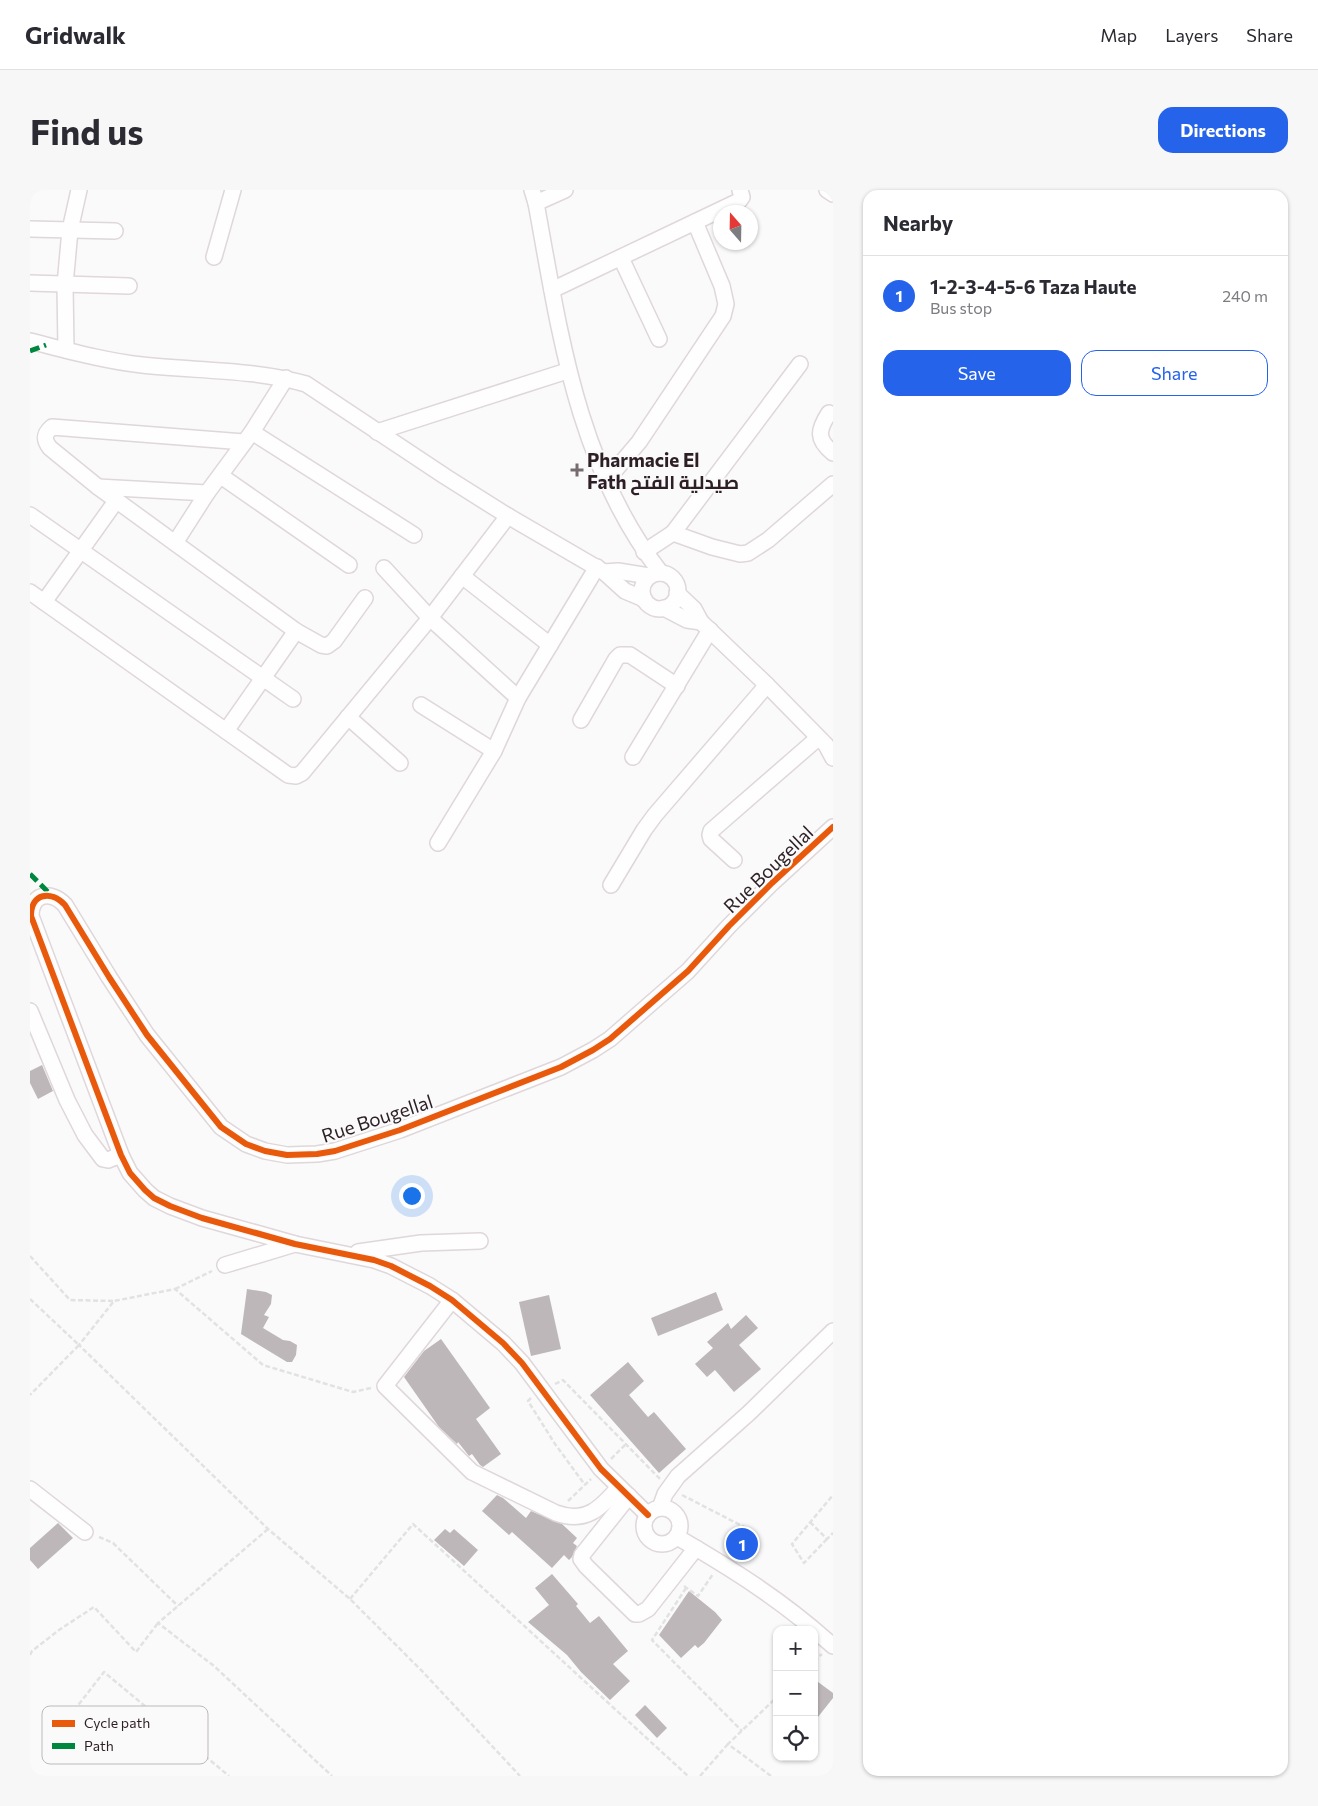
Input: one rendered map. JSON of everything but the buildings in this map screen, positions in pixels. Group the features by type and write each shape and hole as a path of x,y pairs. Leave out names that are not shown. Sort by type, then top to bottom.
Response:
{"street":[{"path":"66,350 65,285 70,230 78,190"},
{"path":"214,257 232,190"},
{"path":"565,190 534,197 568,371 585,430 606,481 623,517 655,575"},
{"path":"552,290 739,201 742,197 740,190"},
{"path":"827,190 833,194"},
{"path":"606,481 638,442 723,316 726,304 722,286 695,222"},
{"path":"30,229 115,231"},
{"path":"621,258 660,339"},
{"path":"30,283 129,286"},
{"path":"30,341 140,365 286,378 306,384 508,516 600,570 625,591 644,598 652,607 664,608 687,620 706,626"},
{"path":"644,552 673,533 800,364"},
{"path":"377,432 568,371"},
{"path":"175,543 286,378"},
{"path":"829,412 821,425 820,434 827,448 833,453"},
{"path":"365,598 334,641 327,646 321,646 296,631 98,488 46,443 46,433 52,427 248,437 414,535"},
{"path":"221,476 349,565"},
{"path":"673,533 712,547 740,554 748,553 768,540 833,484"},
{"path":"98,488 207,493"},
{"path":"44,602 116,501"},
{"path":"30,514 293,699"},
{"path":"30,592 288,775 296,776 302,773 430,618 508,516"},
{"path":"384,568 430,618 518,698"},
{"path":"600,570 655,575 666,574 675,582 677,593 675,600 664,608"},
{"path":"438,843 494,751 518,698 550,645 600,570"},
{"path":"644,598 642,586 655,575"},
{"path":"462,576 550,645"},
{"path":"677,593 694,609 706,626 827,747 711,831 711,839 734,860"},
{"path":"633,757 677,686 706,626"},
{"path":"226,731 296,631"},
{"path":"581,720 620,655 630,655 677,686"},
{"path":"611,885 655,815 766,685"},
{"path":"421,705 494,751"},
{"path":"348,717 400,763"},
{"name":"Rue Bougellal","path":"654,1511 624,1492 596,1463 522,1363 503,1343 452,1300 430,1286 391,1266 346,1254 295,1244 202,1218 154,1198 138,1183 119,1149 31,916 33,905 37,899 51,895 59,898 65,905 147,1035 221,1127 246,1144 265,1152 287,1155 317,1154 336,1152 400,1130 561,1067 593,1050 610,1039 688,972 729,926 772,883 833,827"},
{"path":"30,1011 67,1100 86,1135 103,1159 108,1160 119,1149"},
{"path":"346,1254 421,1243 480,1241"},
{"path":"225,1265 295,1244"},
{"path":"452,1300 385,1386 472,1472 556,1513 569,1518 586,1515 624,1492"},
{"path":"654,1511 673,1511 679,1519 680,1528 676,1536 665,1543 651,1540 644,1528 654,1511 668,1488 678,1476 749,1413 833,1331"},
{"path":"30,1489 85,1532"},
{"path":"624,1492 582,1555 582,1563 635,1614 648,1610 696,1548"},
{"path":"676,1536 782,1602 833,1645"}],"path":[{"path":"30,1256 70,1300 114,1301 175,1289 225,1265"},
{"path":"175,1289 263,1365 353,1392 385,1386"},
{"path":"30,1299 268,1529 350,1599 422,1671 520,1776"},
{"path":"30,1395 79,1345 114,1301"},
{"path":"585,1485 555,1444 528,1401 542,1390 563,1380 668,1488 748,1529 738,1545 731,1547 698,1596 672,1578"},
{"path":"833,1495 792,1544 804,1563 833,1533"},
{"path":"810,1522 827,1539"},
{"path":"350,1599 413,1524 688,1776"},
{"path":"30,1655 32,1651 59,1630 94,1607 136,1652 158,1623 268,1529"},
{"path":"85,1532 113,1543 178,1606"},
{"path":"686,1588 652,1640 742,1730"},
{"path":"158,1623 214,1666 332,1776"},
{"path":"78,1706 104,1672 145,1706"},
{"path":"700,1776 728,1744 773,1701"},
{"path":"728,1744 771,1776"},
{"path":"208,1759 229,1776"}],"marked path":[{"path":"30,351 46,345"},
{"path":"30,874 51,895"}],"cycle path":[{"path":"648,1515 601,1469 522,1363 503,1343 452,1300 430,1286 391,1266 374,1260 295,1244 202,1218 170,1206 154,1198 145,1190 130,1173 121,1155 31,916 32,908 34,902 43,896 54,897 65,905 147,1035 221,1127 246,1144 265,1151 287,1155 317,1154 335,1151 400,1130 561,1067 593,1050 610,1039 688,971 772,883 833,827"}],"place":[{"name":"Pharmacie El Fath صيدلية الفتح","path":"577,470"},
{"name":"1-2-3-4-5-6 Taza Haute","path":"742,1544"}]}
